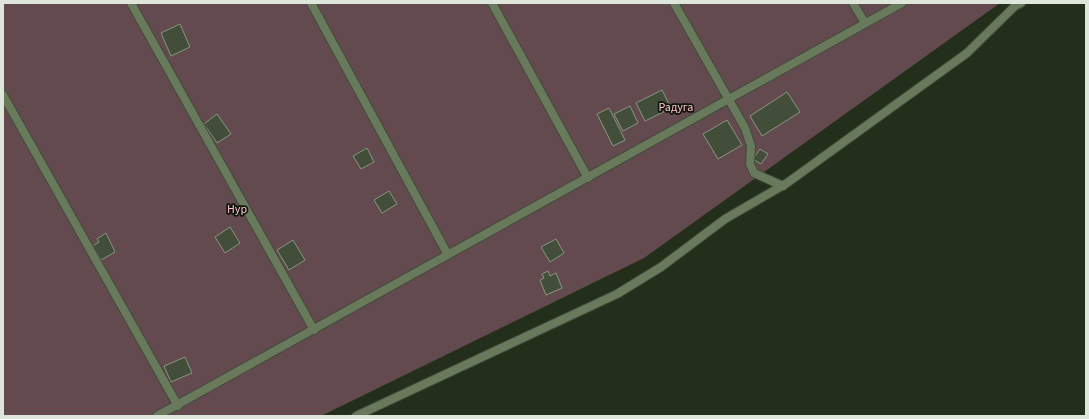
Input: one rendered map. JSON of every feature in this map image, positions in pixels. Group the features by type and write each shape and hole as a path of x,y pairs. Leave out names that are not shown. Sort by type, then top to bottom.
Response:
{"street":[{"path":"131,3 314,330"},
{"path":"311,3 448,255"},
{"path":"492,3 588,178"},
{"path":"674,3 745,128 751,146 750,164 754,173 783,186"},
{"path":"853,3 864,24"},
{"path":"157,416 178,406 902,3"},
{"path":"356,416 617,294 661,267 726,219 783,186 967,53 1015,6 1021,3"},
{"path":"3,95 178,406"}],"green space":[{"name":"Нур","path":"3,3 1000,3 644,258 321,416 3,416"}],"building":[{"path":"180,24 190,47 171,56 161,33"},
{"path":"662,90 671,108 645,121 636,103"},
{"path":"787,92 800,112 762,136 750,116"},
{"path":"630,106 638,123 623,131 614,114"},
{"path":"609,108 625,140 613,146 597,114"},
{"path":"217,114 231,134 217,143 204,124"},
{"path":"727,120 742,145 718,159 703,134"},
{"path":"367,148 374,162 361,169 353,156"},
{"path":"760,149 768,154 761,164 753,159"},
{"path":"389,191 397,204 382,213 374,200"},
{"path":"230,227 240,243 225,253 215,237"},
{"path":"106,233 115,252 101,260 93,246 99,242 97,239"},
{"path":"556,239 564,253 550,262 541,247"},
{"path":"293,240 305,260 289,270 277,250"},
{"path":"548,271 550,276 556,273 562,288 546,295 540,280 544,278 542,274"},
{"path":"185,357 192,373 171,382 164,366"}],"park label":[{"name":"Радуга","path":"676,107"}]}
